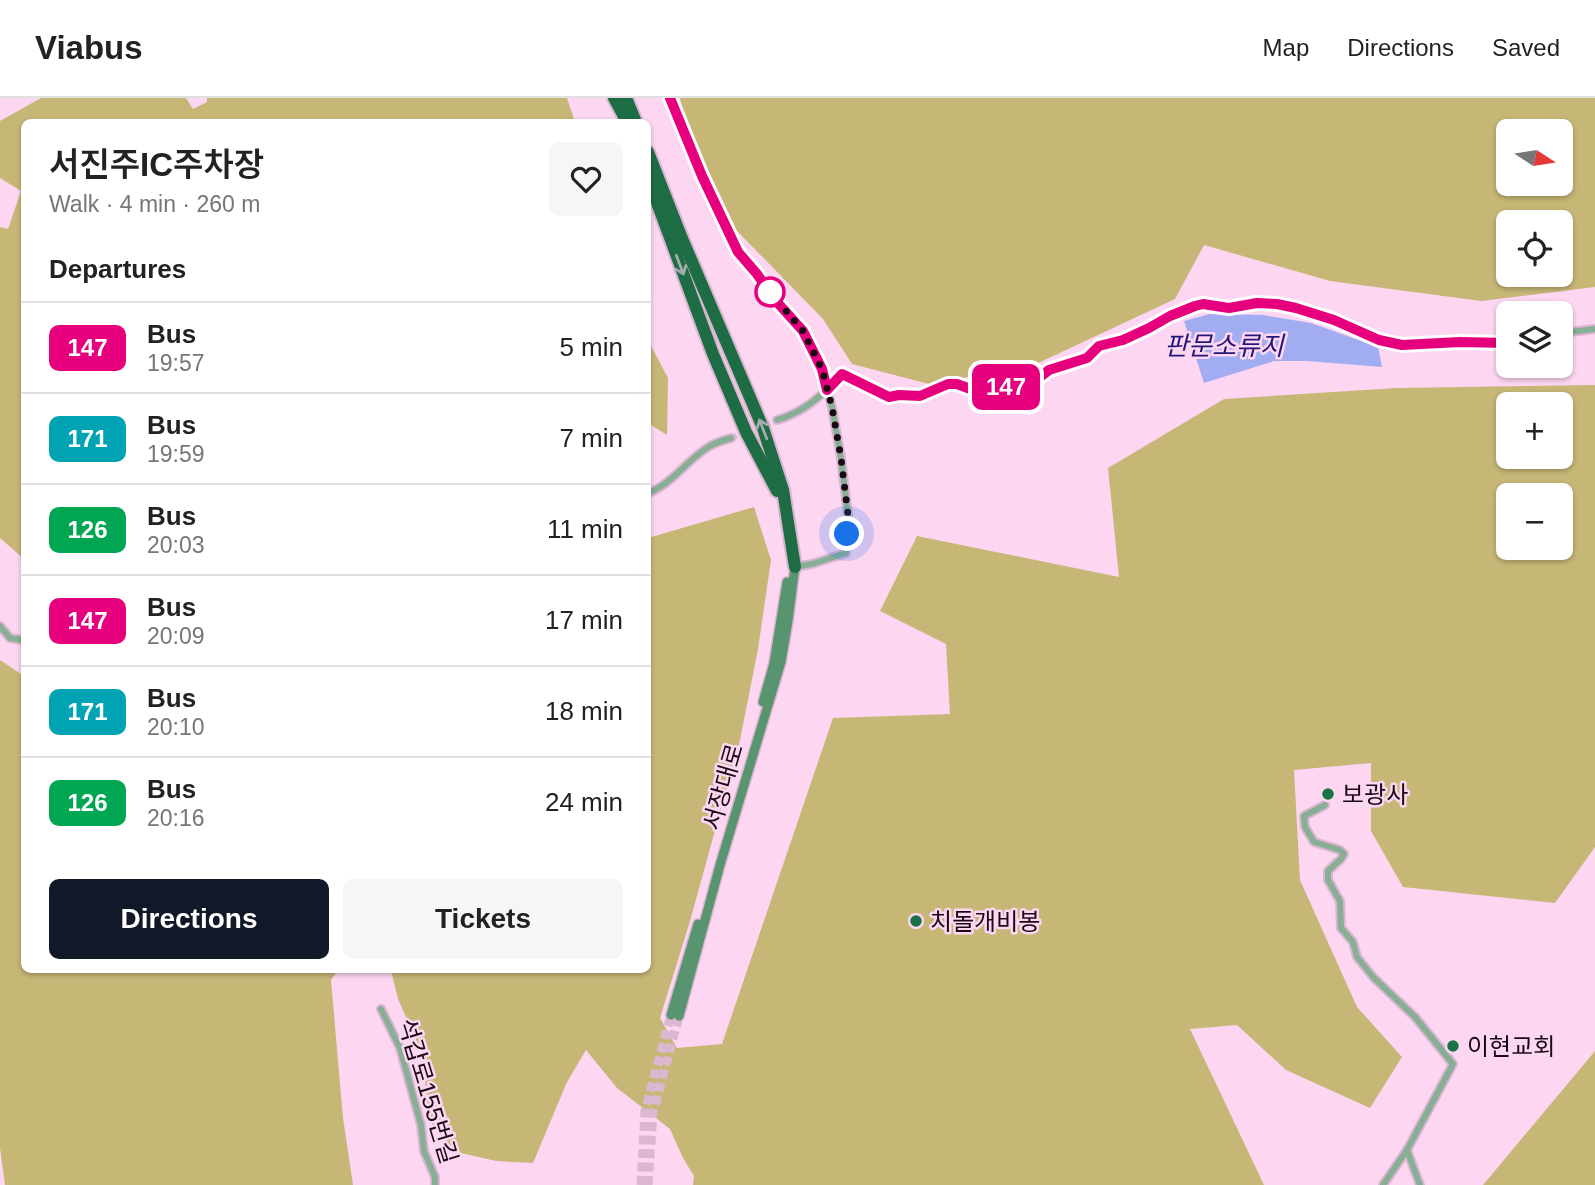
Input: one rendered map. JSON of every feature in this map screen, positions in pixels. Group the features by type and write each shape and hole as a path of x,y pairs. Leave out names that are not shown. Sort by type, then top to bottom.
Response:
{"highway":[{"path":"616,98 631,119"},
{"path":"626,98 631,119"},
{"path":"632,119 634,98"},
{"path":"651,160 685,247 763,428 783,490 792,567"},
{"path":"651,186 713,355 746,432 778,491 792,567"}],"street":[{"path":"670,98 707,187 738,252 803,331 822,369 841,458 848,515 846,553 812,564 792,567"},
{"path":"777,420 805,408 842,374 889,397 920,396 948,384 957,384 973,390 1004,387 1040,377 1049,370 1087,358 1099,346 1123,340 1170,316 1203,304 1229,308 1257,303 1277,304 1334,320 1379,340 1402,345 1496,343"},
{"path":"1573,332 1595,329"},
{"path":"651,492 672,478 708,447 731,438"},
{"name":"서장대로","path":"675,1015 774,663 792,567"},
{"path":"0,626 10,638 21,640"},
{"path":"1325,805 1304,816 1305,827 1314,842 1340,850 1344,854 1328,871 1328,880 1340,901 1341,928 1353,942 1357,957 1373,977 1415,1017 1453,1064 1407,1150 1383,1185"},
{"name":"석갑로155번길","path":"381,1009 400,1048 421,1125 424,1150 436,1185"},
{"path":"1407,1150 1420,1185"}],"shaded area":[{"path":"41,98 186,98 193,109 207,102 207,98 567,98 574,119 21,119 21,191 0,178 0,121"},
{"path":"680,98 1595,98 1595,287 1481,301 1330,281 1204,245 1175,299 1034,365 929,384 852,364 823,319 736,230 684,119"},
{"path":"21,191 21,556 0,538 0,227 8,229"},
{"path":"651,346 668,378 667,435 651,425"},
{"path":"1595,385 1595,847 1555,903 1403,887 1371,831 1371,763 1294,770 1300,880 1357,1007 1402,1057 1370,1108 1286,1070 1237,1025 1190,1029 1264,1185 693,1185 694,1176 670,1129 617,1088 586,1050 567,1082 533,1163 496,1161 448,1150 429,1119 422,1053 398,999 392,973 651,973 651,537 754,507 771,560 758,649 740,740 660,1018 677,1048 722,1044 833,718 950,714 946,644 880,611 917,536 1119,577 1108,468 1224,399 1397,388"},
{"path":"0,660 21,674 21,973 336,973 331,980 343,1118 353,1185 5,1185 0,1148"},
{"path":"1595,1051 1595,1185 1483,1185"}],"water":[{"name":"판문소류지","path":"1210,314 1263,315 1311,323 1378,347 1382,367 1274,361 1204,383 1184,321"}],"tunnel":[{"path":"731,438 777,420"},
{"path":"641,1185 645,1111 671,1015"},
{"path":"648,1185 653,1113 679,1016"}],"bus line":[{"name":"147","path":"670,98 717,211 738,252 803,331 822,369 827,390 842,374 889,397 920,396 948,384 957,384 973,390 1004,387 1040,377 1049,370 1087,358 1099,346 1123,340 1170,316 1203,304 1229,308 1257,303 1277,304 1334,320 1379,340 1402,345 1496,343"}],"place":[{"name":"보광사","path":"1328,794"},
{"name":"치돌개비봉","path":"916,921"},
{"name":"이현교회","path":"1453,1046"}],"route":[{"path":"770,292 803,331 822,369 841,458 848,515 847,534"}]}
